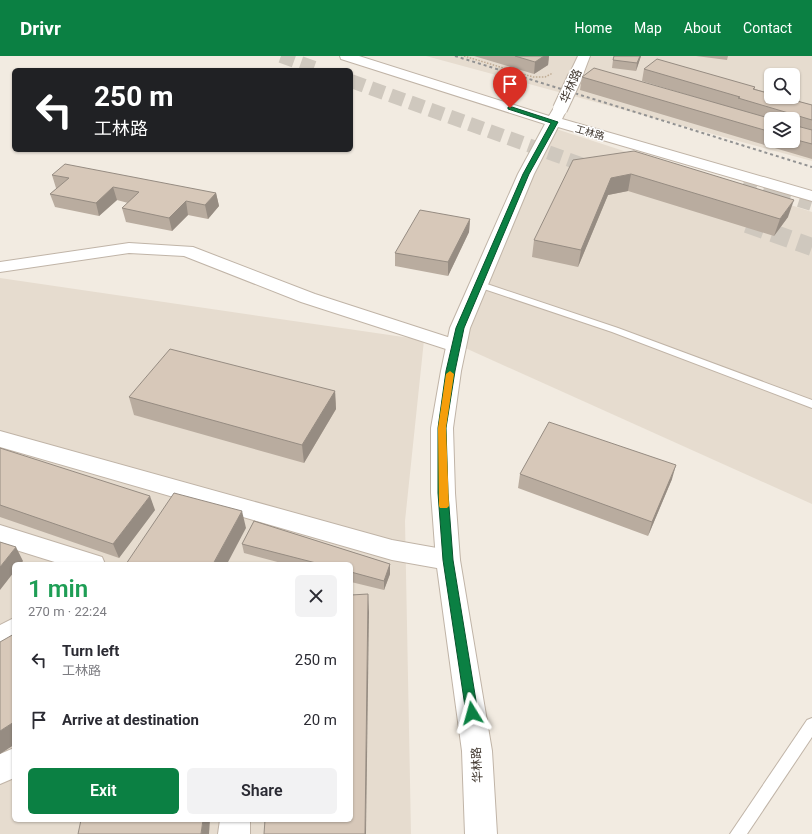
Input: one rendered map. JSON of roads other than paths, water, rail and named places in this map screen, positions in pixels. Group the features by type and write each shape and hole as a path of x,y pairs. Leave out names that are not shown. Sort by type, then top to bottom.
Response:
{"street":[{"name":"工林路","path":"346,56 557,115 704,164 812,196"},
{"name":"华林路","path":"480,834 477,751 448,560 443,493 442,428 450,371 460,328 526,174 557,115 584,56"},
{"path":"0,267 129,248 187,251 308,298 456,346"},
{"path":"0,439 392,550 448,560"},
{"path":"0,535 87,562"},
{"path":"0,640 12,631"},
{"path":"0,770 12,763"},
{"path":"234,834 235,822"}],"lane":[{"path":"478,284 614,330 812,404"},
{"path":"738,834 812,725"}],"tunnel":[{"path":"281,56 314,68"},
{"path":"353,82 600,171"},
{"path":"744,181 777,191"},
{"path":"774,190 812,202"},
{"path":"747,224 812,247"}],"railway":[{"path":"455,56 812,167"}]}
